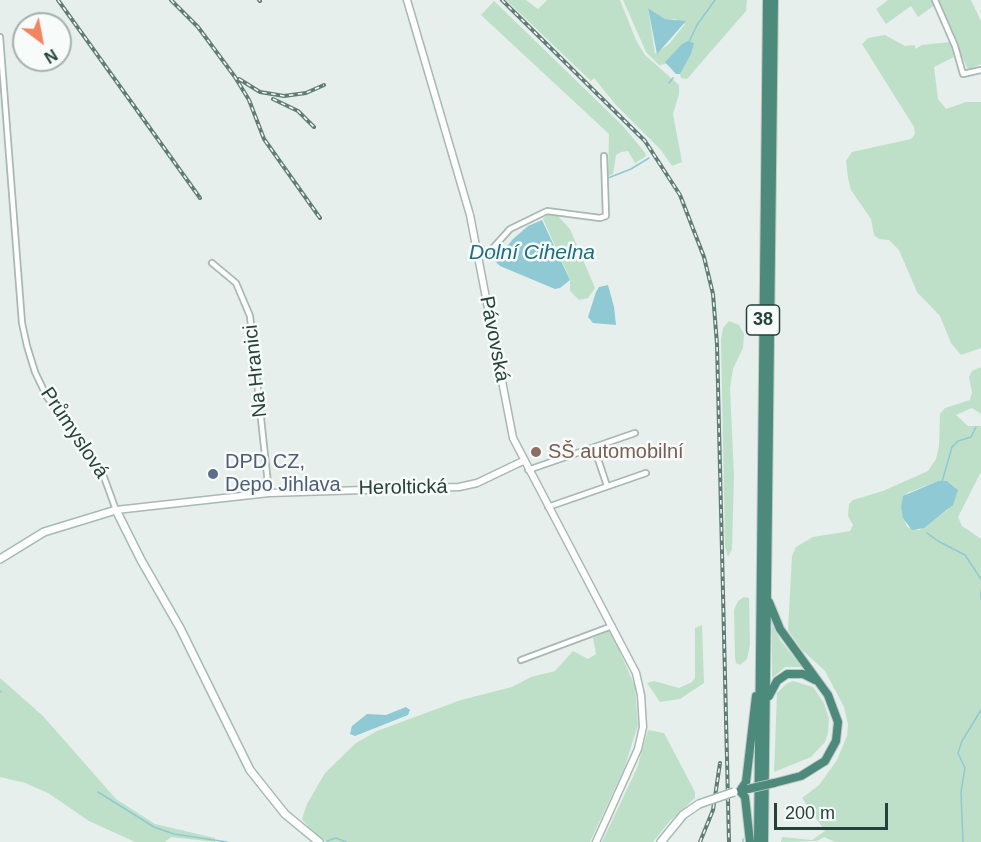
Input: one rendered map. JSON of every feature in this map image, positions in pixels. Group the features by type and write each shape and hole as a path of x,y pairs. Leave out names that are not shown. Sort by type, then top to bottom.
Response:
{"highway":[{"name":"38","path":"758,842 766,0"},
{"name":"38","path":"764,842 774,0"},
{"path":"737,792 808,773 817,768 831,752 838,722 835,708 777,624 767,586"},
{"path":"766,713 771,690 777,681 787,674 803,674 819,683"},
{"path":"737,792 746,782 752,716 759,684"},
{"path":"737,792 746,801 750,842"}],"main road":[{"name":"Heroltická","path":"0,559 33,537 65,524 116,510"},
{"name":"Průmyslová","path":"116,510 141,560 180,628 250,770 285,814 319,842"},
{"path":"661,842 683,815 699,804 737,792"}],"street":[{"name":"Pávovská","path":"407,0 465,197 510,426 523,461 636,673 641,695 643,727 638,749 596,842"},
{"path":"935,0 956,46 963,75 981,70"},
{"name":"Průmyslová","path":"0,37 22,323 27,346 35,372 47,397 104,477 116,510"},
{"path":"478,256 492,249 510,229 547,211 604,218 607,214 604,156"},
{"name":"Na Hranici","path":"212,263 236,283 247,303 268,493"},
{"path":"528,470 635,433"},
{"path":"594,447 607,486"},
{"name":"Heroltická","path":"116,510 268,493 467,486 523,461"},
{"path":"548,507 646,473"},
{"path":"521,660 612,626"}],"green space":[{"path":"506,0 526,0 538,9 547,0 620,0 636,40 645,55 679,85 679,94 673,114 682,162 672,166 661,150 616,105 594,78 591,81"},
{"path":"623,0 747,0 746,11 687,79 681,78 680,74 693,46 680,47 666,61 667,64 659,65 646,52","holes":["648,8 665,19 675,19 685,24 669,44 655,54"]},
{"path":"888,0 933,0 935,5 918,17 911,6 886,24 876,9"},
{"path":"938,0 971,0 981,21 981,64 968,70"},
{"path":"494,1 623,126 646,154 645,157 635,163 628,151 621,152 616,155 613,174 608,176 609,134 481,15"},
{"path":"885,35 905,46 915,45 915,49 922,45 950,42 954,57 934,67 938,99 946,109 966,102 981,102 981,348 961,355 951,343 940,316 917,292 899,250 889,240 879,239 874,235 871,219 851,190 848,178 846,161 852,152 911,139 915,134 914,127 862,44 868,38"},
{"path":"556,214 570,229 595,288 588,298 579,300 570,291 570,279 543,219 547,215"},
{"path":"729,321 739,325 744,334 743,348 733,369 730,388 734,476 732,549 728,557 725,547 721,339 723,328"},
{"path":"981,367 981,414 972,408 956,415 968,426 981,426 981,472 958,517 962,526 981,539 981,842 835,842 824,837 817,841 781,842 782,837 812,840 825,831 802,798 819,785 837,760 847,736 848,725 844,707 825,671 802,650 788,630 792,556 796,547 813,537 850,531 853,525 848,516 849,504 853,500 883,491 928,471 936,459 939,446 940,414 945,408 970,400 972,392 969,377 972,371","holes":["938,481 947,481 956,488 948,510 919,530 907,527 901,507 907,493"]},
{"path":"744,597 749,598 750,645 747,659 740,665 736,663 735,658 734,610 738,601"},
{"path":"772,624 780,640 802,667 785,667 772,678"},
{"path":"702,625 704,683 680,699 660,702 647,683 654,681 679,688 692,682 695,678 695,628"},
{"path":"607,631 611,632 635,686 638,725 624,769 590,842 326,842 312,832 302,819 307,804 325,773 356,743 377,731 461,700 512,687 531,677 555,671 573,651 588,659 596,654 593,638"},
{"path":"0,678 43,716 116,799 155,824 215,838 215,842 171,837 165,842 135,842 89,821 48,793 25,783 0,777"},
{"path":"793,681 813,687 824,703 829,719 828,733 825,742 811,757 774,772 777,693"},
{"path":"648,730 664,733 695,792 695,798 670,821 653,842 602,842 637,768"}],"water":[{"path":"648,8 665,19 686,21 657,54"},
{"path":"688,41 694,43 691,54 680,74 676,74 665,62 682,44"},
{"name":"Dolní Cihelna","path":"542,220 570,280 560,288 555,289 500,266 495,261 513,239 528,226"},
{"path":"608,285 616,325 593,323 588,317 596,292 599,287"},
{"path":"938,481 947,481 958,490 953,505 924,528 912,530 903,518 901,507 903,496"},
{"path":"406,707 410,710 408,715 355,736 350,734 352,726 367,714 386,715"}],"waterway":[{"path":"688,44 697,25 715,0"},
{"path":"669,83 673,78"},
{"path":"608,178 631,169 649,158"},
{"path":"942,482 952,447 958,441 971,437 976,427"},
{"path":"927,533 965,555 981,579"},
{"path":"981,591 981,598"},
{"path":"963,842 961,792 965,768 958,753 962,741 981,710"},
{"path":"98,792 154,827 174,834 227,842"},
{"path":"327,841 336,838 346,842"}],"railway":[{"path":"58,0 200,198"},
{"path":"171,0 198,27 235,77 249,100 264,139 320,218"},
{"path":"502,0 645,141 680,195 704,257 713,294 717,344 729,842"},
{"path":"239,79 260,92 284,96 306,93 324,85"},
{"path":"273,99 298,111 314,127"},
{"path":"700,842 713,810 720,763"}],"place":[{"name":"SŠ automobilní","path":"536,452"},
{"name":"DPD CZ, Depo Jihlava","path":"213,474"}]}
